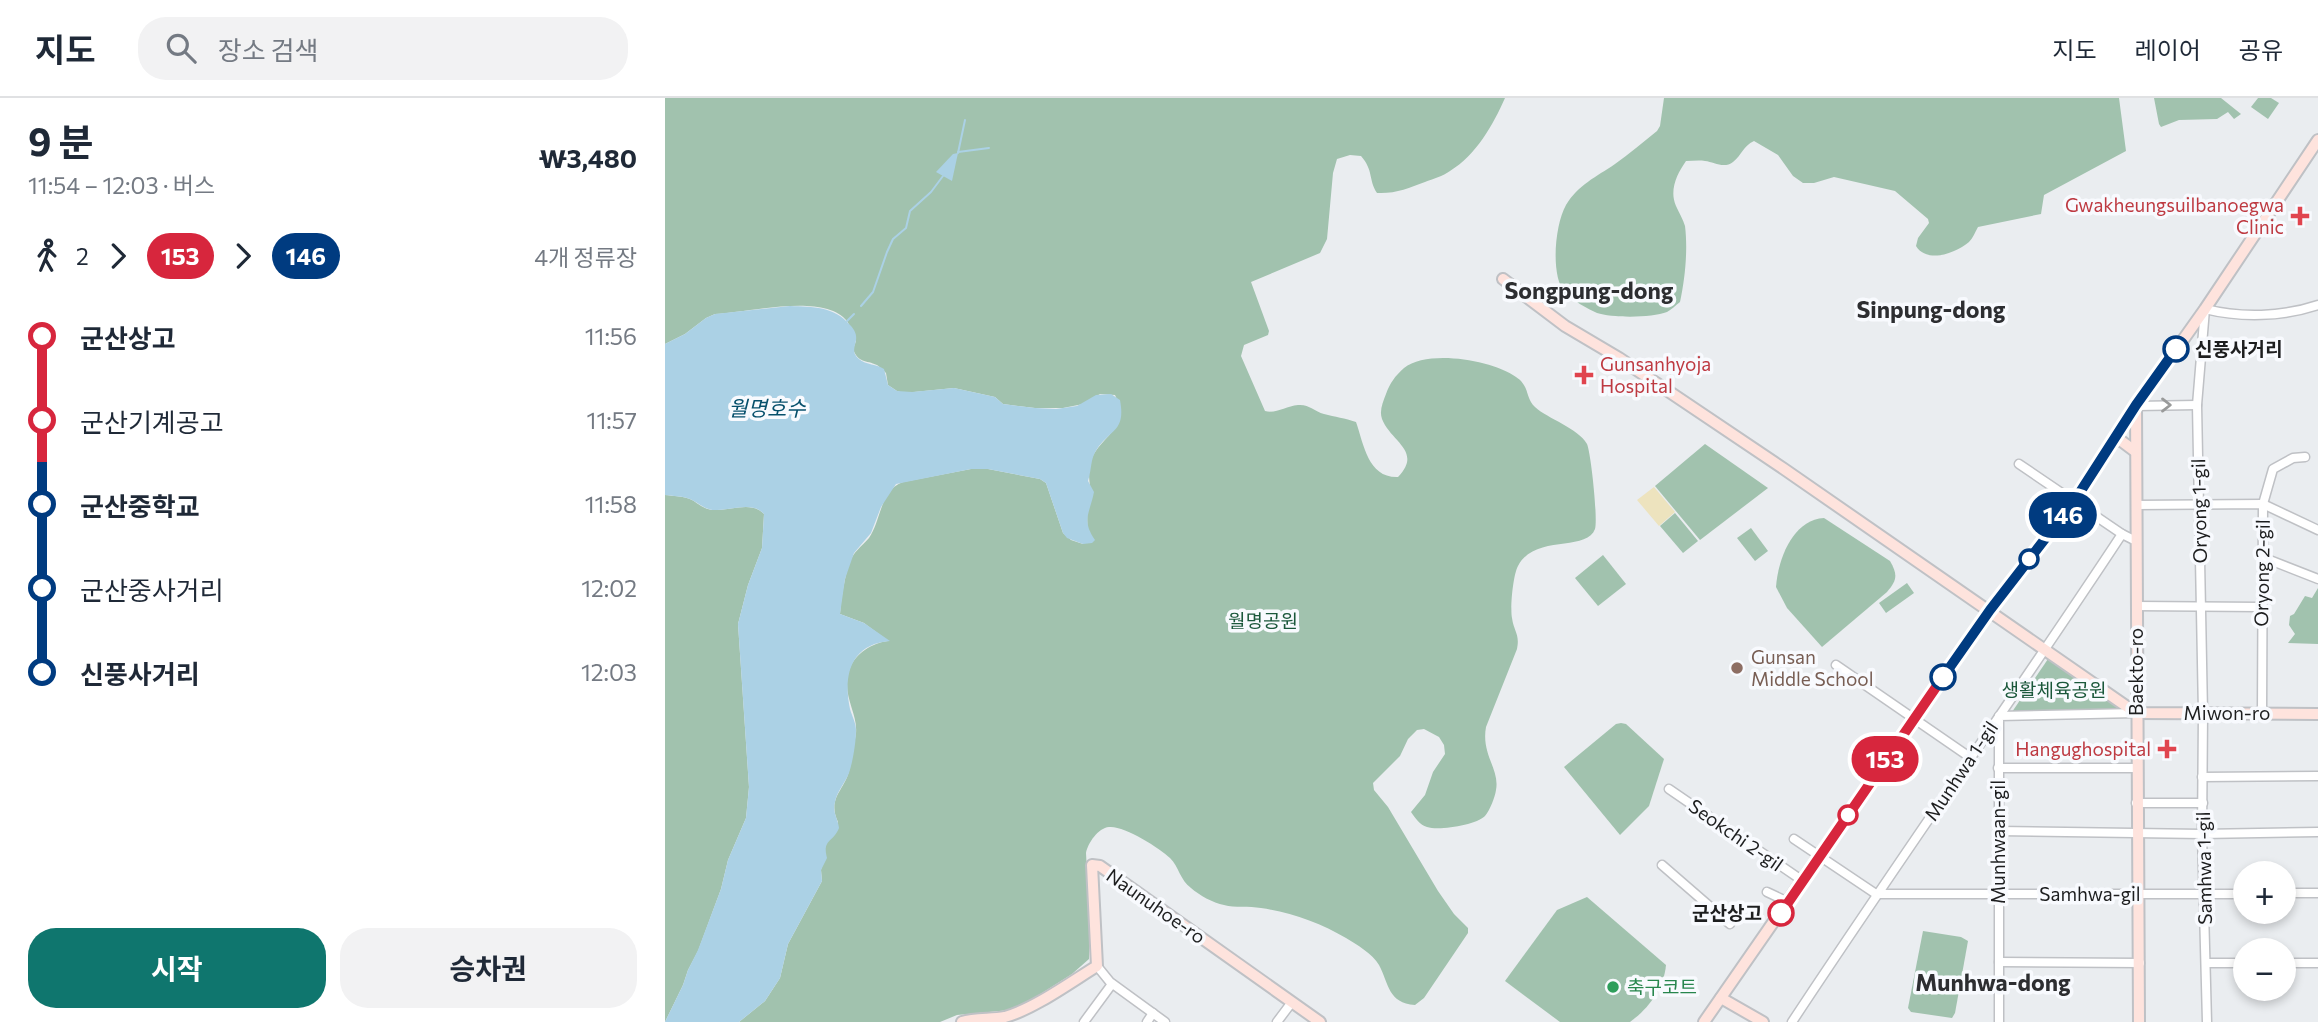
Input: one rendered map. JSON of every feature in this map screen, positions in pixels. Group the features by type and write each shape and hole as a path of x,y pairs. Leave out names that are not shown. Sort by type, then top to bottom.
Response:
{"street":[{"path":"1705,1022 1990,610 2075,500 2136,405 2205,309 2318,140"},
{"path":"1503,279 1565,326 1619,358 1990,610 2136,713"},
{"path":"2205,309 2225,314 2288,313 2318,305"},
{"name":"Oryong 1-gil","path":"2203,713 2197,405 2205,309"},
{"path":"2136,405 2197,405"},
{"name":"Baekto-ro","path":"2136,405 2139,1022"},
{"path":"2112,442 2120,440 2136,452"},
{"name":"Oryong 2-gil","path":"2262,713 2263,504 2273,469 2293,458 2305,457"},
{"path":"2019,464 2136,541"},
{"path":"2136,505 2263,504 2318,530"},
{"name":"Munhwa 1-gil","path":"1792,1022 1876,894 2046,649 2122,534"},
{"path":"2262,557 2318,579"},
{"path":"2136,607 2261,607"},
{"path":"1836,665 1971,758"},
{"path":"1999,716 2136,713"},
{"name":"Miwon-ro","path":"2136,713 2318,714"},
{"name":"Samhwa 1-gil","path":"2203,713 2202,834 2207,1022"},
{"name":"Munhwaan-gil","path":"1999,716 1999,1022"},
{"path":"1998,768 2136,768"},
{"path":"2202,777 2318,776"},
{"name":"Seokchi 2-gil","path":"1669,789 1803,881"},
{"path":"2136,803 2203,803"},
{"path":"1999,831 2202,834 2318,832"},
{"path":"1794,839 1876,894"},
{"name":"Naunuhoe-ro","path":"1097,966 1092,865 1100,866 1320,1022"},
{"path":"1662,865 1730,924"},
{"path":"1767,892 1788,902"},
{"path":"2296,894 2318,893"},
{"name":"Samhwa-gil","path":"1876,894 2233,894"},
{"path":"1999,962 2140,963"},
{"path":"2206,963 2233,963"},
{"path":"2296,963 2318,963"},
{"path":"962,1022 1019,1012 1097,966 1112,984 1165,1022"},
{"path":"1084,1022 1112,984"},
{"path":"1721,998 1763,1022"},
{"path":"1277,1022 1292,1002"},
{"path":"1147,1022 1153,1013"}],"green space":[{"name":"월명공원","path":"665,98 1505,98 1476,148 1459,164 1438,177 1396,192 1377,193 1368,166 1361,156 1350,155 1337,159 1333,173 1327,239 1320,253 1251,282 1269,331 1268,335 1244,345 1241,356 1265,411 1302,405 1356,422 1369,459 1380,472 1388,476 1398,477 1407,460 1403,447 1382,419 1384,400 1391,383 1404,368 1428,359 1460,359 1505,371 1516,377 1526,388 1535,407 1570,428 1587,444 1594,486 1595,529 1590,536 1582,540 1536,550 1526,556 1516,570 1511,607 1518,640 1517,649 1486,727 1486,746 1497,782 1495,796 1487,813 1474,822 1440,828 1424,826 1414,817 1411,812 1425,795 1433,772 1445,754 1439,737 1424,729 1417,730 1408,739 1400,756 1373,783 1374,790 1388,807 1438,891 1468,928 1468,933 1424,998 1415,1005 1399,1001 1373,957 1355,943 1326,928 1283,912 1228,906 1206,898 1187,885 1165,854 1132,833 1109,827 1094,837 1086,853 1089,959 1072,974 1031,1000 1010,1010 957,1015 940,1022 739,1022 765,1001 780,978 788,944 822,881 821,870 826,843 838,822 835,801 847,778 856,733 847,677 856,658 865,650 888,641 864,623 840,614 843,589 851,560 873,531 885,499 895,486 903,482 971,469 988,469 1040,479 1046,483 1063,533 1071,540 1083,544 1087,531 1090,463 1118,423 1120,415 1115,395 1100,394 1083,404 1063,408 1035,408 1003,404 995,397 954,388 904,393 897,391 888,385 886,373 877,365 860,359 855,354 853,349 856,341 847,321 836,312 821,308 785,306 715,314 665,344"},
{"path":"1664,98 2119,98 2126,151 2044,195 2041,214 1978,227 1963,246 1934,256 1927,255 1916,246 1918,238 1929,223 1928,219 1895,191 1834,177 1803,183 1793,176 1778,155 1754,141 1730,164 1686,161 1677,177 1673,194 1686,235 1680,302 1667,312 1652,315 1597,313 1572,299 1560,285 1556,250 1562,214 1571,198 1582,187 1657,131"},
{"path":"2154,98 2221,98 2241,114 2234,119 2228,112 2217,119 2179,120 2161,127"},
{"path":"2258,98 2271,98 2279,103 2268,119 2251,107"},
{"path":"1705,444 1768,488 1700,540 1655,486"},
{"path":"665,495 689,499 710,510 748,507 764,514 762,548 748,585 738,624 749,787 746,818 728,860 721,889 698,951 665,1022"},
{"path":"1675,513 1698,541 1683,553 1660,526"},
{"path":"1824,518 1890,561 1895,577 1887,592 1822,647 1787,608 1776,587 1780,565 1795,534 1813,520"},
{"path":"1751,528 1768,551 1755,561 1737,538"},
{"path":"1603,555 1626,584 1598,606 1575,578"},
{"path":"1907,583 1914,593 1886,613 1879,603"},
{"path":"2318,588 2318,644 2288,643 2295,634 2289,625 2290,616 2305,596 2312,598"},
{"name":"생활체육공원","path":"2048,659 2121,708 2122,711 2012,712"},
{"path":"1616,724 1626,724 1664,759 1649,806 1620,835 1564,767"},
{"path":"1587,897 1666,965 1662,982 1654,997 1630,1022 1560,1022 1505,981 1557,910"},
{"path":"1923,931 1961,937 1968,941 1952,1018 1911,1012 1908,1008"}],"sand":[{"path":"1654,487 1675,512 1659,526 1637,500"}],"water":[{"path":"958,153 952,181 936,172 953,154"},
{"name":"월명호수","path":"790,306 823,309 844,319 856,334 854,350 857,357 884,369 888,385 897,391 954,388 995,397 1003,404 1056,409 1077,406 1096,395 1111,394 1120,400 1121,418 1116,429 1097,449 1092,460 1088,481 1094,492 1087,522 1095,540 1092,543 1083,544 1067,538 1046,483 1040,479 988,469 971,469 896,484 881,507 871,533 854,553 845,579 840,614 864,623 890,641 866,648 852,664 849,674 848,697 856,727 855,746 849,773 837,794 834,806 839,828 826,847 827,858 821,870 822,881 788,944 780,978 765,1001 739,1022 665,1022 698,950 721,889 728,860 746,818 749,787 738,624 748,585 762,548 764,514 748,507 712,510 687,498 665,495 665,344 715,314"}],"waterway":[{"path":"958,153 965,120"},
{"path":"958,152 989,148"},
{"path":"861,306 873,292 887,252 893,239 906,228 910,211 931,192 943,176"},
{"path":"847,321 854,314"}],"bus line":[{"name":"146","path":"1943,677 1990,610 2075,500 2136,405 2176,349"},
{"name":"153","path":"1781,913 1943,677"}],"place":[{"name":"Gwakheungsuilbanoegwa Clinic","path":"2300,216"},
{"name":"신풍사거리","path":"2176,349"},
{"name":"Gunsanhyoja Hospital","path":"1584,375"},
{"name":"Gunsan Middle School","path":"1737,668"},
{"name":"Hangughospital","path":"2167,749"},
{"name":"군산상고","path":"1781,913"},
{"name":"축구코트","path":"1613,987"}],"district":[{"name":"Songpung-dong","path":"1589,291"},
{"name":"Sinpung-dong","path":"1931,310"},
{"name":"Munhwa-dong","path":"1993,983"}]}
